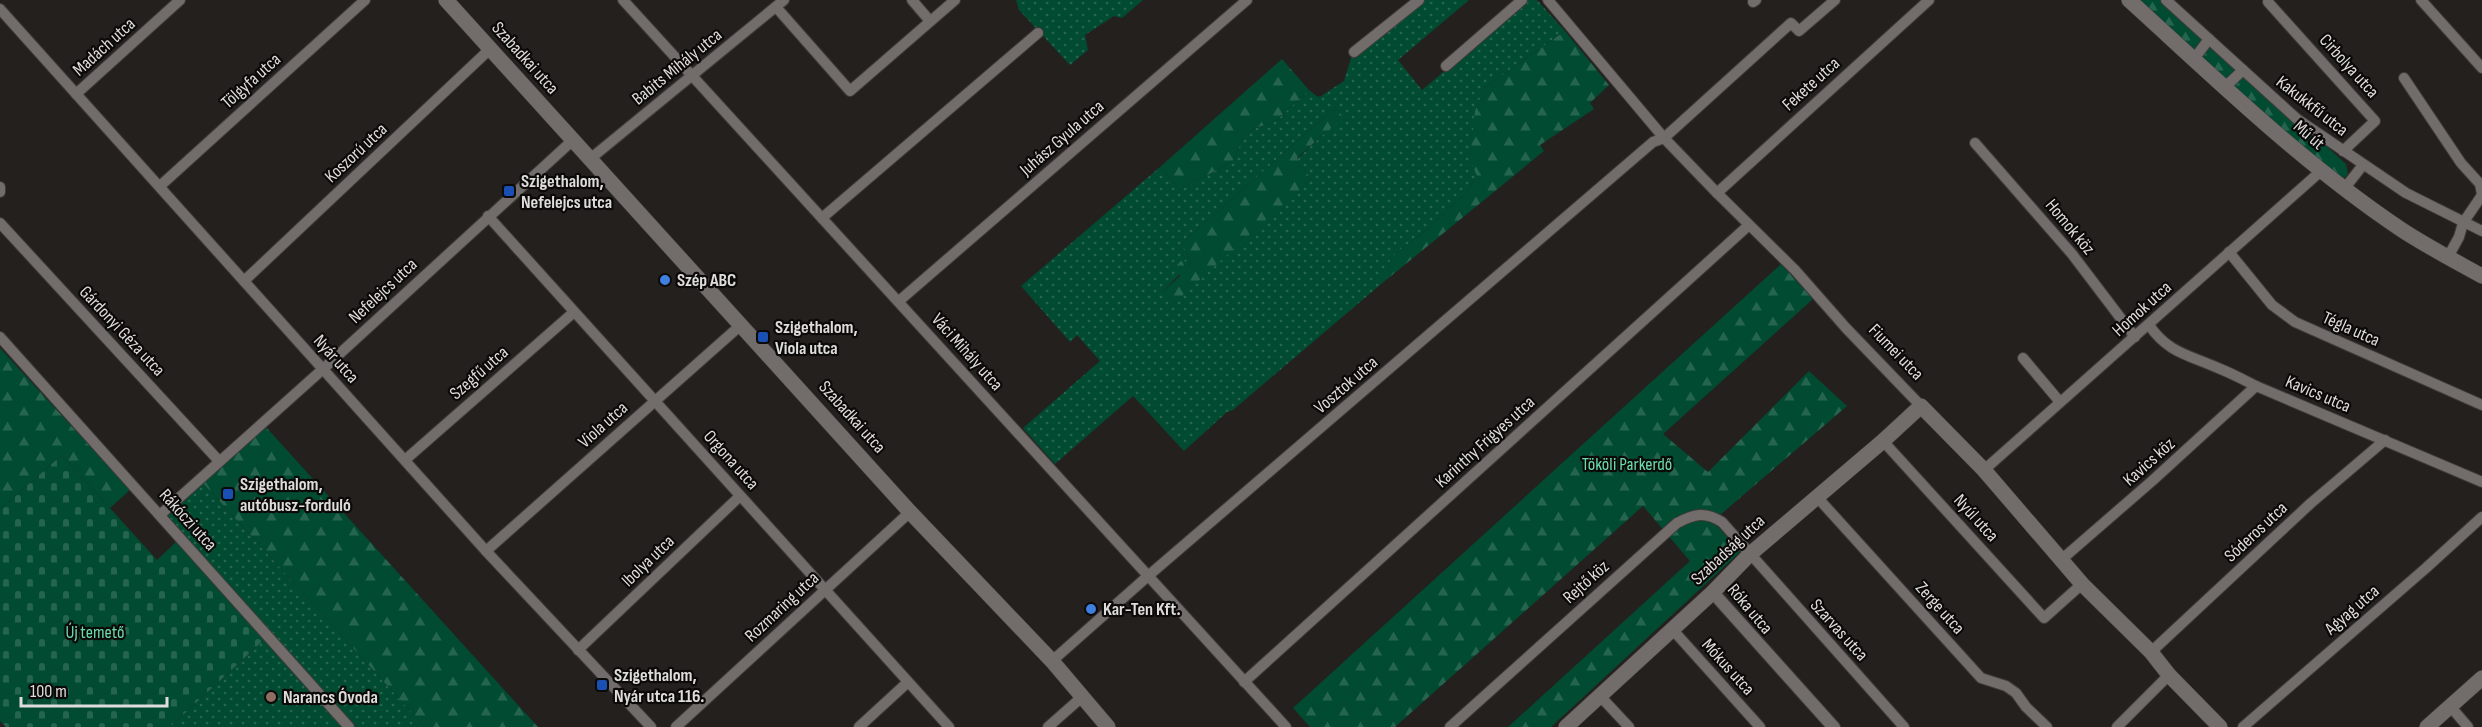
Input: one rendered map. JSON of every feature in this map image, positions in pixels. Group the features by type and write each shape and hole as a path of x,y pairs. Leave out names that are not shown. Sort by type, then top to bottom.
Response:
{"street":[{"name":"Madách utca","path":"76,94 180,0"},
{"name":"Tölgyfa utca","path":"160,186 365,0"},
{"name":"Váci Mihály utca","path":"623,0 1286,727"},
{"path":"912,0 930,21"},
{"path":"780,4 850,91 955,0"},
{"name":"Juhász Gyula utca","path":"899,302 1247,0"},
{"path":"1354,52 1419,0"},
{"path":"1446,66 1522,0"},
{"name":"Fiumei utca","path":"1548,0 1664,138 1796,270 1846,328 1984,470 2082,584 2151,652 2169,675 2220,727"},
{"name":"Vosztok utca","path":"1052,661 1653,142 1664,138 1791,23 1799,31 1835,0"},
{"name":"Fekete utca","path":"1717,193 1929,0"},
{"name":"Mű út","path":"2129,0 2224,87 2344,189 2403,231 2482,276"},
{"name":"Kakukkfű utca","path":"2166,0 2297,119 2406,193 2473,227"},
{"path":"2421,0 2482,68"},
{"name":"Szabadkai utca","path":"452,2 490,49 742,324 910,512 1052,661 1108,727"},
{"name":"Cirbolya utca","path":"2268,2 2375,121 2343,151"},
{"name":"Babits Mihály utca","path":"590,159 780,4"},
{"name":"Nyár utca","path":"0,9 486,551 651,727"},
{"path":"822,218 1038,33"},
{"path":"2194,59 2209,39"},
{"name":"Koszorú utca","path":"244,280 490,49"},
{"path":"2224,87 2243,70"},
{"path":"2404,78 2456,156 2480,184 2482,195 2473,227 2459,237 2448,257"},
{"name":"Nefelejcs utca","path":"161,514 573,140"},
{"name":"Homok köz","path":"1975,142 2072,254 2135,337"},
{"path":"2344,189 2362,165"},
{"name":"Homok utca","path":"1984,470 2321,171"},
{"path":"0,187 0,192"},
{"name":"Orgona utca","path":"488,216 949,727"},
{"name":"Gárdonyi Géza utca","path":"0,223 219,461"},
{"name":"Karinthy Frigyes utca","path":"1244,682 1749,225"},
{"name":"Tégla utca","path":"2229,252 2272,305 2295,322 2482,405"},
{"name":"Szegfű utca","path":"405,460 574,312"},
{"name":"Viola utca","path":"486,551 742,324"},
{"name":"Kavics utca","path":"2148,325 2161,341 2175,352 2220,368 2256,386 2482,482"},
{"name":"Rákóczi utca","path":"0,337 161,514 349,727"},
{"path":"2023,358 2060,402"},
{"name":"Kavics köz","path":"2061,560 2256,386"},
{"name":"Szabadság utca","path":"1566,727 1712,593 1749,555 1921,406"},
{"name":"Sóderos utca","path":"2151,652 2311,503 2385,440"},
{"name":"Nyúl utca","path":"1883,441 2044,618 2082,584"},
{"name":"Ibolya utca","path":"578,650 740,496"},
{"name":"Zerge utca","path":"1817,497 1982,678 2006,686 2016,693 2026,708 2047,727"},
{"name":"Rozmaring utca","path":"676,727 910,512"},
{"name":"Rejtő köz","path":"1450,727 1677,523 1694,514 1710,515 1722,522 1749,555"},
{"name":"Agyag utca","path":"2243,727 2482,517"},
{"name":"Szarvas utca","path":"1749,555 1904,727"},
{"name":"Róka utca","path":"1712,593 1713,591 1834,727"},
{"name":"Mókus utca","path":"1672,629 1760,727"},
{"path":"2117,727 2169,675"},
{"path":"2427,727 2482,678"},
{"path":"859,727 908,682"},
{"path":"1600,696 1629,727"},
{"path":"1048,727 1082,697"},
{"path":"2450,706 2468,727"}],"green space":[{"path":"1016,0 1143,0 1122,18 1114,16 1085,35 1088,50 1070,65 1019,10"},
{"path":"1423,0 1469,0 1398,60 1422,90 1528,0 1537,0 1565,31 1484,88 1477,176 1467,192 1424,232 1397,252 1379,276 1380,285 1233,410 1227,412 1184,451 1133,396 1055,464 1023,428 1100,361 1077,335 1070,342 1021,286 1160,167 1180,190 1233,161 1243,138 1253,129 1276,121 1309,90 1318,97 1344,81 1351,58","holes":["1336,107 1342,117 1297,159 1311,179 1161,293 1191,263 1182,243"]},
{"path":"2129,0 2166,0 2346,164 2348,174 2341,181"},
{"path":"1565,31 1609,85 1590,103 1594,109 1540,145 1544,151 1380,285 1378,276 1397,252 1424,232 1467,192 1477,176 1470,160 1475,111 1484,88"},
{"path":"1282,59 1309,90 1276,121 1253,129 1243,138 1233,161 1180,190 1160,167"},
{"path":"1336,107 1343,117 1297,158 1311,179 1171,306 1161,293 1180,276 1177,265 1183,259 1189,266 1191,263 1182,243"},
{"name":"Tököli Parkerdő","path":"1781,264 1813,299 1663,434 1708,472 1809,371 1847,406 1713,521 1740,552 1551,727 1508,727 1690,561 1643,506 1395,727 1310,727 1293,708"},
{"path":"0,348 130,490 110,508 62,455 0,509"},
{"path":"265,426 538,727 425,727 203,483"},
{"name":"Új temető","path":"62,455 157,560 178,540 268,636 170,727 6,727 0,721 0,509"},
{"path":"203,483 425,727 170,727 268,636 159,523"}],"place":[{"name":"Szigethalom, Nefelejcs utca","path":"509,191"},
{"name":"Szép ABC","path":"665,280"},
{"name":"Szigethalom, Viola utca","path":"763,337"},
{"name":"Szigethalom, autóbusz-forduló","path":"228,494"},
{"name":"Kar-Ten Kft.","path":"1091,609"},
{"name":"Szigethalom, Nyár utca 116.","path":"602,685"},
{"name":"Narancs Óvoda","path":"271,697"}]}
